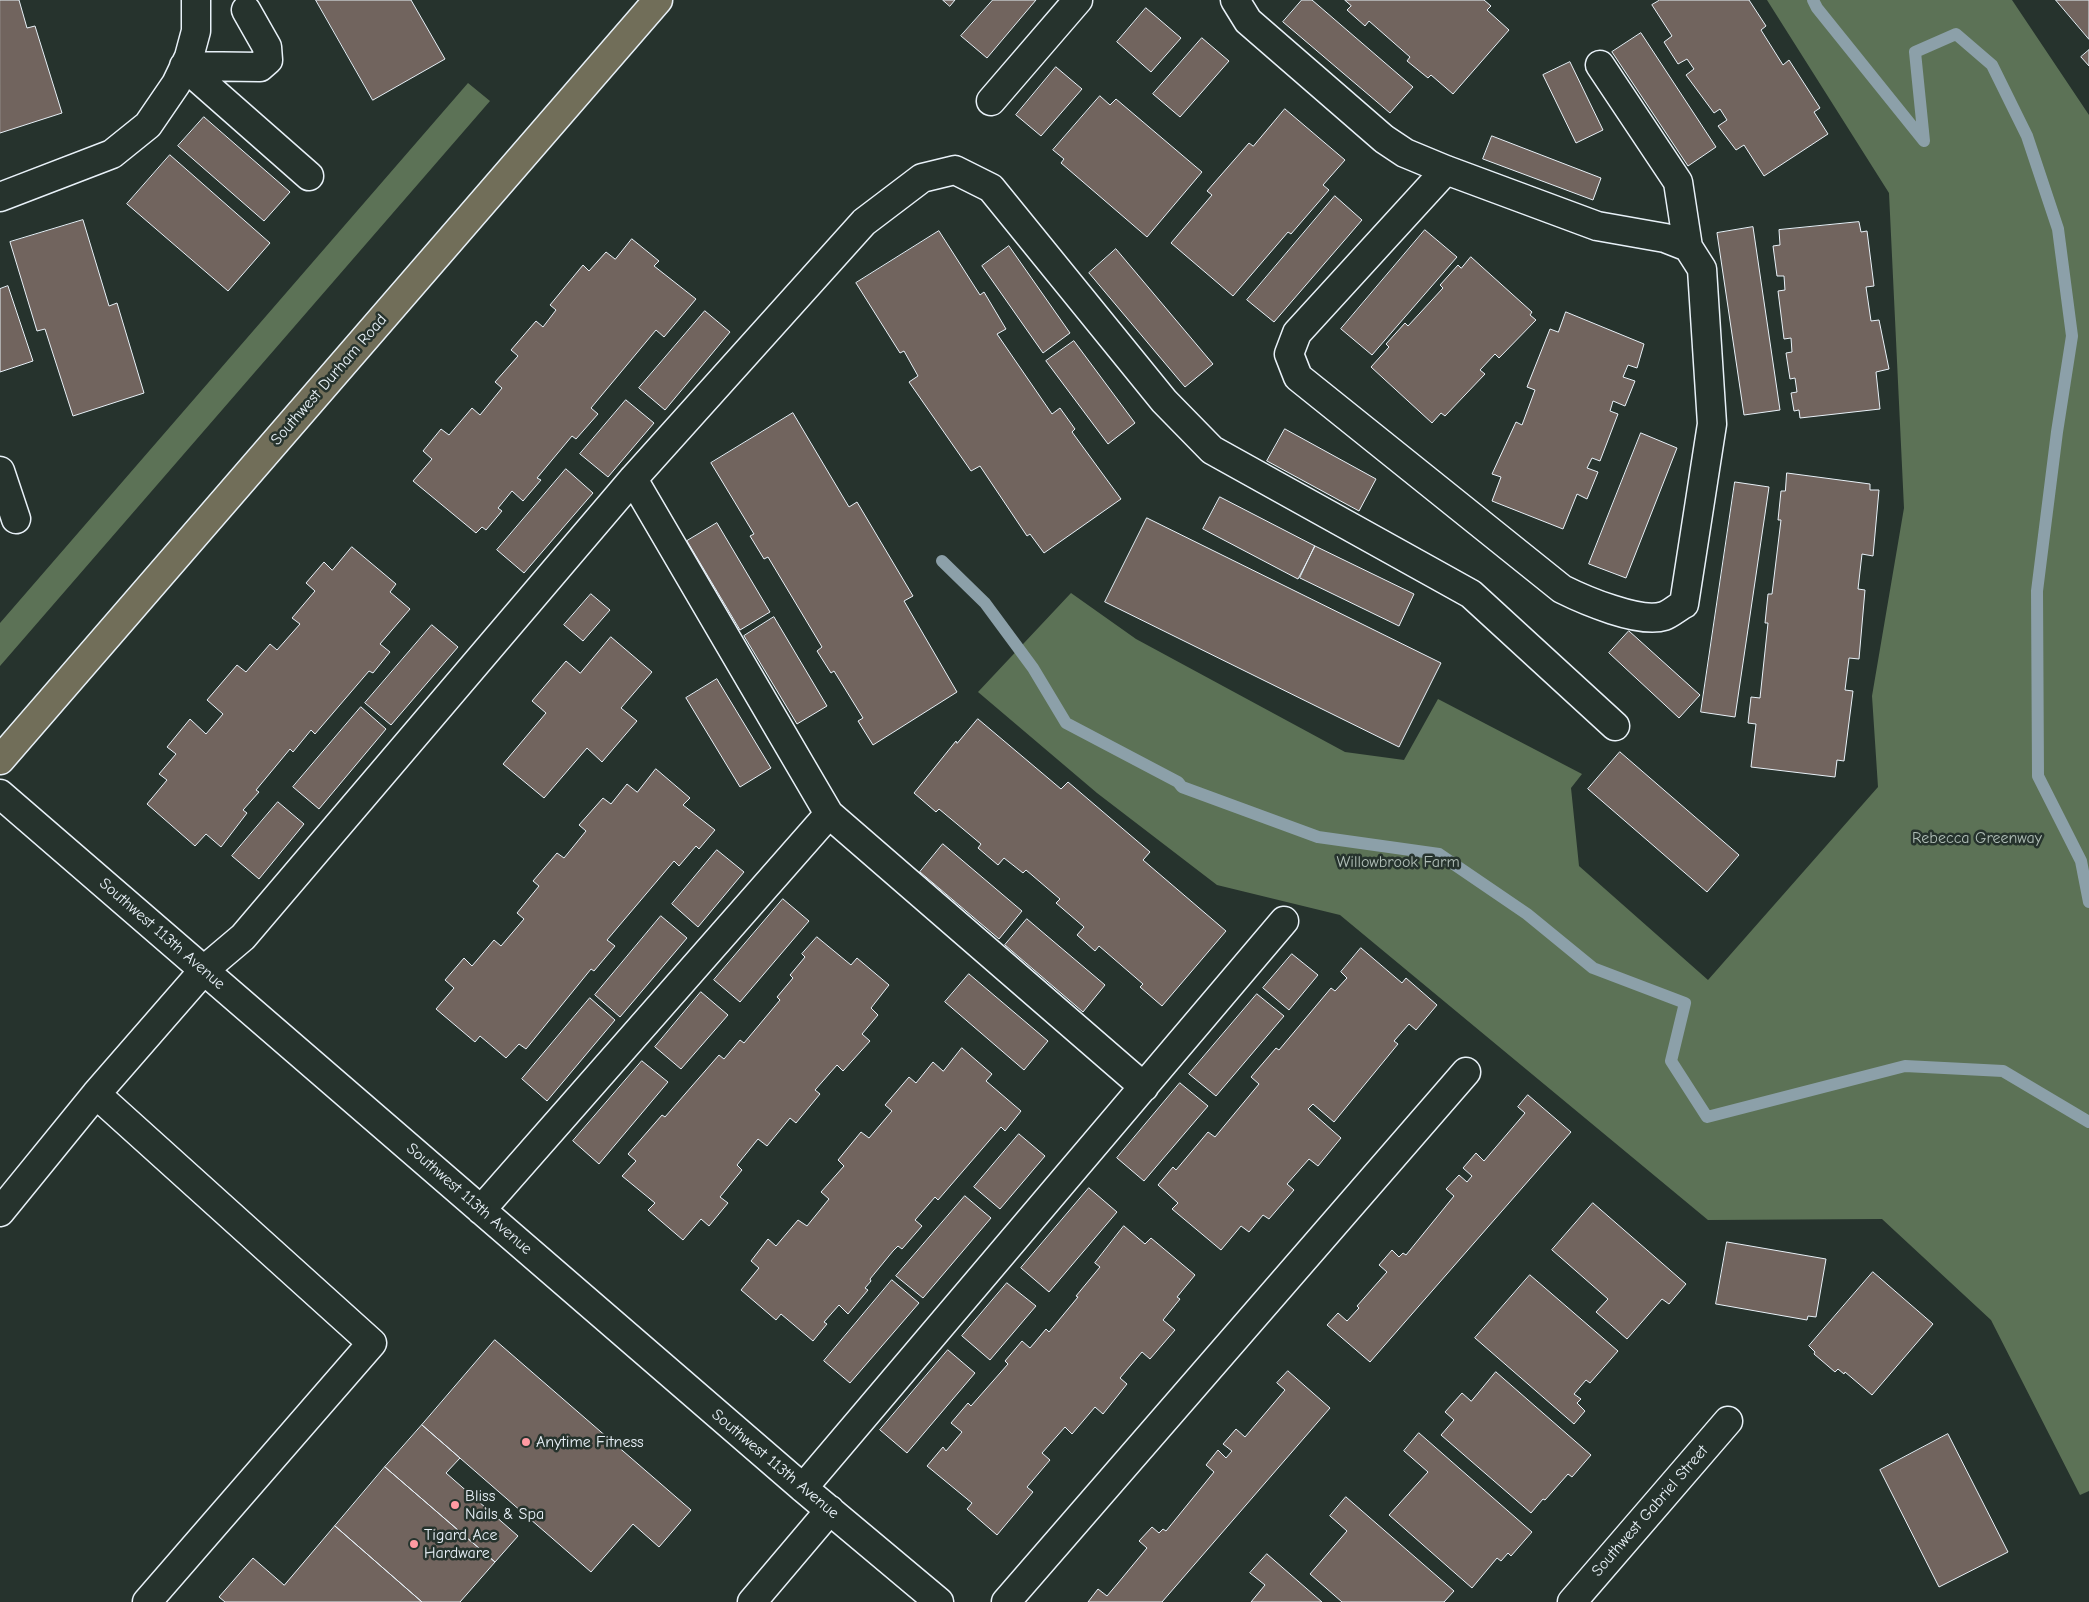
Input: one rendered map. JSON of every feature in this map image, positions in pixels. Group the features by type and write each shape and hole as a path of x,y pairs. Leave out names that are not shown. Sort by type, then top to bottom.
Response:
{"main road":[{"name":"Southwest Durham Road","path":"0,760 658,0"}],"street":[{"path":"0,196 112,154 148,125 176,84 184,66 196,31 196,0"},
{"path":"991,101 1078,0"},
{"path":"1235,0 1248,21 1384,139 1405,153 1597,226 1665,238 1688,246"},
{"path":"184,66 260,67 268,60 267,47 246,10"},
{"path":"1446,170 1297,333 1289,354 1298,377 1562,589 1590,603 1640,616 1663,616 1684,604 1712,424 1702,269 1688,246 1678,182 1600,65"},
{"path":"184,66 309,176"},
{"path":"0,1212 96,1094 204,970 243,938 632,479 864,222 922,178 956,170 992,188 1164,401 1212,450 1471,594 1615,726"},
{"path":"0,471 16,519"},
{"path":"632,479 829,814 1144,1087"},
{"name":"Southwest 113th Avenue","path":"0,794 803,1488 939,1602"},
{"path":"481,1210 829,814"},
{"path":"803,1488 1284,921"},
{"path":"1006,1602 1466,1072"},
{"path":"96,1094 372,1342 147,1602"},
{"name":"Southwest Gabriel Street","path":"1572,1602 1728,1421"},
{"path":"752,1602 830,1510"}],"green space":[{"path":"1767,0 2012,0 2089,115 2089,1491 2080,1495 1991,1320 1882,1219 1708,1220 1340,915 1217,885 1097,793 978,692 1071,593 1136,639 1345,752 1404,760 1438,699 1582,774 1571,788 1579,866 1708,980 1878,787 1872,696 1904,508 1889,193"},
{"path":"468,83 490,101 0,666 0,623"}],"building":[{"path":"0,0 19,0 27,28 35,26 62,113 0,133"},
{"path":"316,0 411,0 445,59 373,100"},
{"path":"943,0 955,0 950,6"},
{"path":"993,0 1036,0 987,58 961,36"},
{"path":"1302,0 1312,0 1413,87 1390,113 1283,22"},
{"path":"1345,0 1484,0 1491,6 1487,10 1509,30 1453,94 1431,75 1428,78 1407,61 1410,57 1369,21 1365,26 1347,10 1351,6"},
{"path":"1660,0 1749,0 1766,26 1761,30 1783,65 1789,60 1820,108 1814,112 1828,134 1764,176 1744,145 1736,150 1718,126 1727,120 1720,109 1714,113 1686,75 1694,69 1687,59 1678,64 1664,42 1672,36 1652,5"},
{"path":"2056,0 2089,0 2089,39"},
{"path":"1146,8 1181,38 1151,72 1117,42"},
{"path":"1641,33 1716,147 1688,166 1612,52"},
{"path":"1202,38 1229,61 1180,117 1153,94"},
{"path":"2089,50 2089,66 2081,57"},
{"path":"1570,62 1603,130 1576,143 1543,75"},
{"path":"1056,67 1082,89 1041,136 1016,115"},
{"path":"1100,96 1110,105 1116,99 1202,172 1147,237 1061,163 1064,159 1053,150"},
{"path":"1285,109 1345,160 1323,185 1329,190 1291,234 1288,232 1233,296 1171,243 1212,195 1207,191 1249,143 1253,146"},
{"path":"204,117 290,192 264,221 178,146"},
{"path":"1492,136 1601,178 1593,200 1483,159"},
{"path":"170,155 270,243 228,291 127,204"},
{"path":"1335,196 1362,220 1274,322 1247,300"},
{"path":"83,220 109,306 117,303 144,393 73,416 45,329 37,331 10,242"},
{"path":"1859,222 1861,232 1867,231 1874,286 1866,287 1871,321 1879,320 1889,369 1876,372 1880,409 1800,418 1799,410 1794,411 1791,393 1797,392 1795,378 1790,379 1786,353 1792,352 1791,338 1784,339 1778,291 1785,290 1784,276 1777,276 1773,246 1780,245 1779,230"},
{"path":"1753,227 1780,410 1744,415 1717,233"},
{"path":"1425,230 1457,257 1372,355 1341,329"},
{"path":"939,231 980,295 984,292 1006,329 997,334 1052,414 1060,408 1075,429 1072,432 1121,499 1044,553 1030,534 1027,536 980,466 971,471 909,382 918,376 904,351 900,353 856,283"},
{"path":"632,239 659,261 654,266 696,299 664,337 656,330 591,408 598,414 576,439 572,436 537,478 541,480 523,501 512,491 498,508 502,511 486,530 482,527 476,533 413,481 432,459 423,451 441,429 449,435 472,408 480,415 502,388 495,382 518,356 511,350 536,321 543,327 556,310 550,305 583,265 589,271 606,252 615,259"},
{"path":"1009,246 1070,333 1043,353 982,266"},
{"path":"1116,249 1213,364 1185,387 1089,273"},
{"path":"1471,257 1532,312 1530,315 1536,320 1499,358 1495,354 1480,370 1485,374 1445,416 1441,413 1432,423 1371,367 1389,347 1386,344 1405,323 1408,326 1443,288 1440,285 1458,265 1461,268"},
{"path":"8,286 33,361 0,372 0,289"},
{"path":"705,311 730,332 665,410 639,388"},
{"path":"1566,312 1644,344 1637,368 1628,365 1623,377 1635,381 1625,406 1613,401 1610,411 1618,414 1600,461 1592,458 1587,468 1598,472 1587,499 1577,494 1563,529 1492,501 1501,477 1492,474 1516,422 1522,425 1535,390 1527,387 1550,329 1558,332"},
{"path":"1074,341 1135,423 1108,444 1046,361"},
{"path":"626,400 654,423 608,477 580,454"},
{"path":"793,413 849,507 857,502 913,596 904,601 957,692 873,745 858,721 863,718 834,671 831,673 817,651 822,647 768,557 764,559 750,536 754,534 711,463"},
{"path":"1285,429 1376,479 1359,511 1267,461"},
{"path":"1641,433 1677,448 1626,578 1589,564"},
{"path":"566,469 593,493 524,573 497,550"},
{"path":"1787,473 1870,484 1870,490 1879,490 1873,556 1862,554 1858,589 1865,590 1859,659 1849,658 1845,690 1853,691 1844,761 1837,760 1835,777 1751,767 1756,724 1748,723 1751,697 1760,698 1768,623 1765,623 1768,594 1772,594 1781,520 1778,520 1781,491 1785,491"},
{"path":"1735,482 1769,487 1735,717 1701,712"},
{"path":"1220,497 1315,546 1298,579 1203,529"},
{"path":"1147,518 1441,663 1399,747 1105,602"},
{"path":"717,523 770,612 740,630 687,541"},
{"path":"1315,546 1414,594 1399,626 1300,578"},
{"path":"352,547 396,584 390,592 410,609 380,644 390,652 373,673 369,671 315,734 311,730 293,752 290,749 256,790 259,792 243,810 247,813 221,847 206,834 195,846 147,804 167,780 159,774 176,754 167,747 190,719 206,734 223,714 207,700 237,665 246,672 270,644 277,650 300,624 292,618 315,591 306,583 324,562 332,570"},
{"path":"591,594 610,610 583,641 564,625"},
{"path":"774,617 827,706 797,724 744,636"},
{"path":"432,625 458,647 391,725 365,703"},
{"path":"1629,631 1700,695 1679,718 1609,653"},
{"path":"611,637 652,672 621,708 637,721 602,762 587,748 544,798 503,764 546,713 532,701 566,661 580,673"},
{"path":"717,679 771,768 740,787 686,698"},
{"path":"361,707 386,729 319,809 293,787"},
{"path":"978,719 1061,789 1068,782 1150,852 1143,860 1226,931 1162,1006 1140,987 1143,984 1099,946 1095,951 1077,935 1084,927 1056,903 1060,899 1026,870 1023,873 1004,858 998,865 978,848 981,844 939,809 936,812 914,793 956,741 957,743"},
{"path":"1620,752 1739,855 1707,892 1588,789"},
{"path":"656,769 690,798 683,805 715,830 699,849 696,846 679,866 674,861 607,940 615,946 594,971 591,969 526,1049 519,1044 506,1058 480,1036 475,1042 436,1009 454,988 445,980 464,958 472,966 494,940 501,946 524,919 517,913 539,886 533,881 557,853 564,858 586,831 579,825 603,798 611,804 627,784 637,792"},
{"path":"278,802 304,824 259,879 232,856"},
{"path":"943,844 1022,911 999,939 920,872"},
{"path":"717,850 744,872 698,927 672,904"},
{"path":"783,899 809,921 740,1002 714,980"},
{"path":"661,916 687,938 620,1017 595,995"},
{"path":"1027,919 1105,985 1083,1012 1005,945"},
{"path":"817,937 851,965 857,958 889,985 871,1008 878,1015 862,1034 870,1041 843,1071 837,1065 815,1090 820,1094 796,1123 790,1118 767,1146 758,1139 737,1165 742,1170 720,1197 728,1203 709,1226 701,1219 683,1240 648,1210 655,1203 622,1176 636,1161 628,1154 662,1115 665,1117 719,1055 724,1059 740,1040 744,1043 780,1000 777,997 793,978 790,975 805,957 802,954"},
{"path":"1361,948 1402,983 1406,978 1437,1005 1416,1030 1409,1024 1394,1041 1398,1044 1334,1122 1313,1104 1308,1109 1341,1138 1318,1166 1309,1159 1287,1184 1294,1190 1269,1219 1263,1215 1249,1232 1241,1226 1221,1250 1172,1209 1178,1203 1158,1185 1173,1167 1176,1170 1208,1132 1215,1137 1259,1084 1251,1077 1276,1048 1279,1050 1331,988 1335,991 1347,978 1341,972"},
{"path":"1292,954 1318,975 1289,1010 1263,988"},
{"path":"969,974 1048,1041 1024,1070 945,1002"},
{"path":"701,992 728,1015 681,1069 655,1047"},
{"path":"1257,994 1284,1016 1216,1096 1189,1074"},
{"path":"590,998 615,1020 547,1101 522,1079"},
{"path":"962,1048 992,1074 986,1081 1021,1111 1005,1131 1001,1127 938,1200 935,1197 915,1220 922,1226 902,1249 898,1246 893,1251 870,1279 871,1281 865,1288 868,1290 848,1314 839,1305 824,1322 827,1324 813,1341 781,1314 776,1320 741,1290 759,1268 751,1261 768,1239 776,1246 798,1220 807,1226 829,1199 821,1192 844,1166 838,1160 861,1132 869,1138 892,1111 885,1105 909,1077 916,1083 933,1062 943,1071"},
{"path":"642,1061 668,1082 599,1164 573,1141"},
{"path":"1180,1083 1208,1106 1144,1181 1117,1158"},
{"path":"1528,1095 1571,1132 1370,1362 1327,1325 1338,1313 1347,1321 1359,1308 1357,1306 1387,1272 1379,1265 1392,1250 1399,1257 1403,1253 1406,1255 1454,1196 1446,1189 1459,1175 1467,1182 1472,1176 1463,1168 1476,1153 1484,1161 1525,1113 1518,1107"},
{"path":"1019,1134 1045,1156 1000,1209 974,1187"},
{"path":"1089,1188 1117,1212 1049,1292 1021,1268"},
{"path":"965,1196 991,1218 923,1298 896,1276"},
{"path":"1593,1203 1686,1284 1669,1304 1662,1299 1627,1339 1596,1312 1608,1299 1552,1250"},
{"path":"1124,1226 1145,1244 1151,1238 1195,1275 1177,1297 1180,1299 1163,1320 1175,1330 1150,1359 1142,1352 1120,1378 1127,1384 1103,1414 1095,1407 1072,1434 1065,1427 1042,1453 1050,1460 1027,1487 1033,1492 997,1535 967,1509 972,1503 927,1466 943,1447 946,1451 962,1432 951,1423 968,1403 971,1406 1008,1364 1005,1361 1022,1341 1030,1348 1046,1329 1049,1332 1078,1297 1076,1296 1100,1267 1095,1263"},
{"path":"1727,1242 1826,1259 1816,1317 1808,1316 1807,1320 1716,1304"},
{"path":"1873,1272 1933,1324 1872,1395 1845,1372 1844,1374 1838,1369 1835,1372 1814,1354 1815,1352 1809,1346"},
{"path":"1530,1275 1618,1351 1590,1383 1586,1380 1574,1394 1581,1399 1577,1403 1585,1411 1574,1424 1475,1338"},
{"path":"892,1280 919,1303 850,1383 824,1361"},
{"path":"1007,1283 1036,1306 990,1360 962,1336"},
{"name":"Anytime Fitness","path":"495,1340 691,1510 659,1547 633,1524 591,1572 422,1425"},
{"path":"948,1350 975,1373 907,1453 880,1430"},
{"path":"1288,1371 1330,1408 1162,1602 1088,1602 1098,1589 1107,1596 1147,1548 1139,1541 1152,1527 1159,1533 1163,1529 1166,1531 1214,1472 1206,1465 1218,1450 1226,1458 1232,1451 1223,1444 1236,1429 1245,1437 1285,1390 1277,1383"},
{"path":"1496,1372 1591,1455 1572,1477 1568,1474 1531,1513 1441,1435 1454,1420 1445,1412 1462,1393 1471,1401"},
{"name":"Bliss Nails & Spa","path":"422,1425 460,1458 446,1473 518,1536 495,1562 385,1467"},
{"path":"1419,1433 1532,1532 1511,1556 1508,1553 1501,1561 1497,1558 1472,1588 1389,1515 1428,1472 1404,1451"},
{"path":"1948,1434 2008,1552 1939,1587 1880,1470"},
{"path":"385,1467 495,1562 460,1602 422,1602 335,1526"},
{"path":"1346,1497 1454,1591 1444,1602 1342,1602 1310,1574 1347,1531 1330,1516"},
{"path":"335,1526 422,1602 225,1602 219,1597 253,1558 284,1585"},
{"path":"1267,1554 1322,1602 1251,1602 1265,1585 1250,1573"}],"waterway":[{"path":"1813,0 1817,8 1924,141 1915,52 1956,34 1992,65 2027,136 2058,229 2072,336 2057,432 2037,591 2038,776 2081,861 2089,902"},
{"path":"942,561 985,603 1033,668 1066,723 1178,782 1182,787 1318,837 1439,854 1527,914 1593,968 1685,1003 1671,1061 1707,1117 1905,1066 2003,1071 2089,1122"}],"place":[{"name":"Anytime Fitness","path":"526,1442"},
{"name":"Bliss Nails & Spa","path":"455,1505"},
{"name":"Tigard Ace Hardware","path":"414,1544"}],"park label":[{"name":"Rebecca Greenway","path":"1977,838"},
{"name":"Willowbrook Farm","path":"1398,862"}]}
